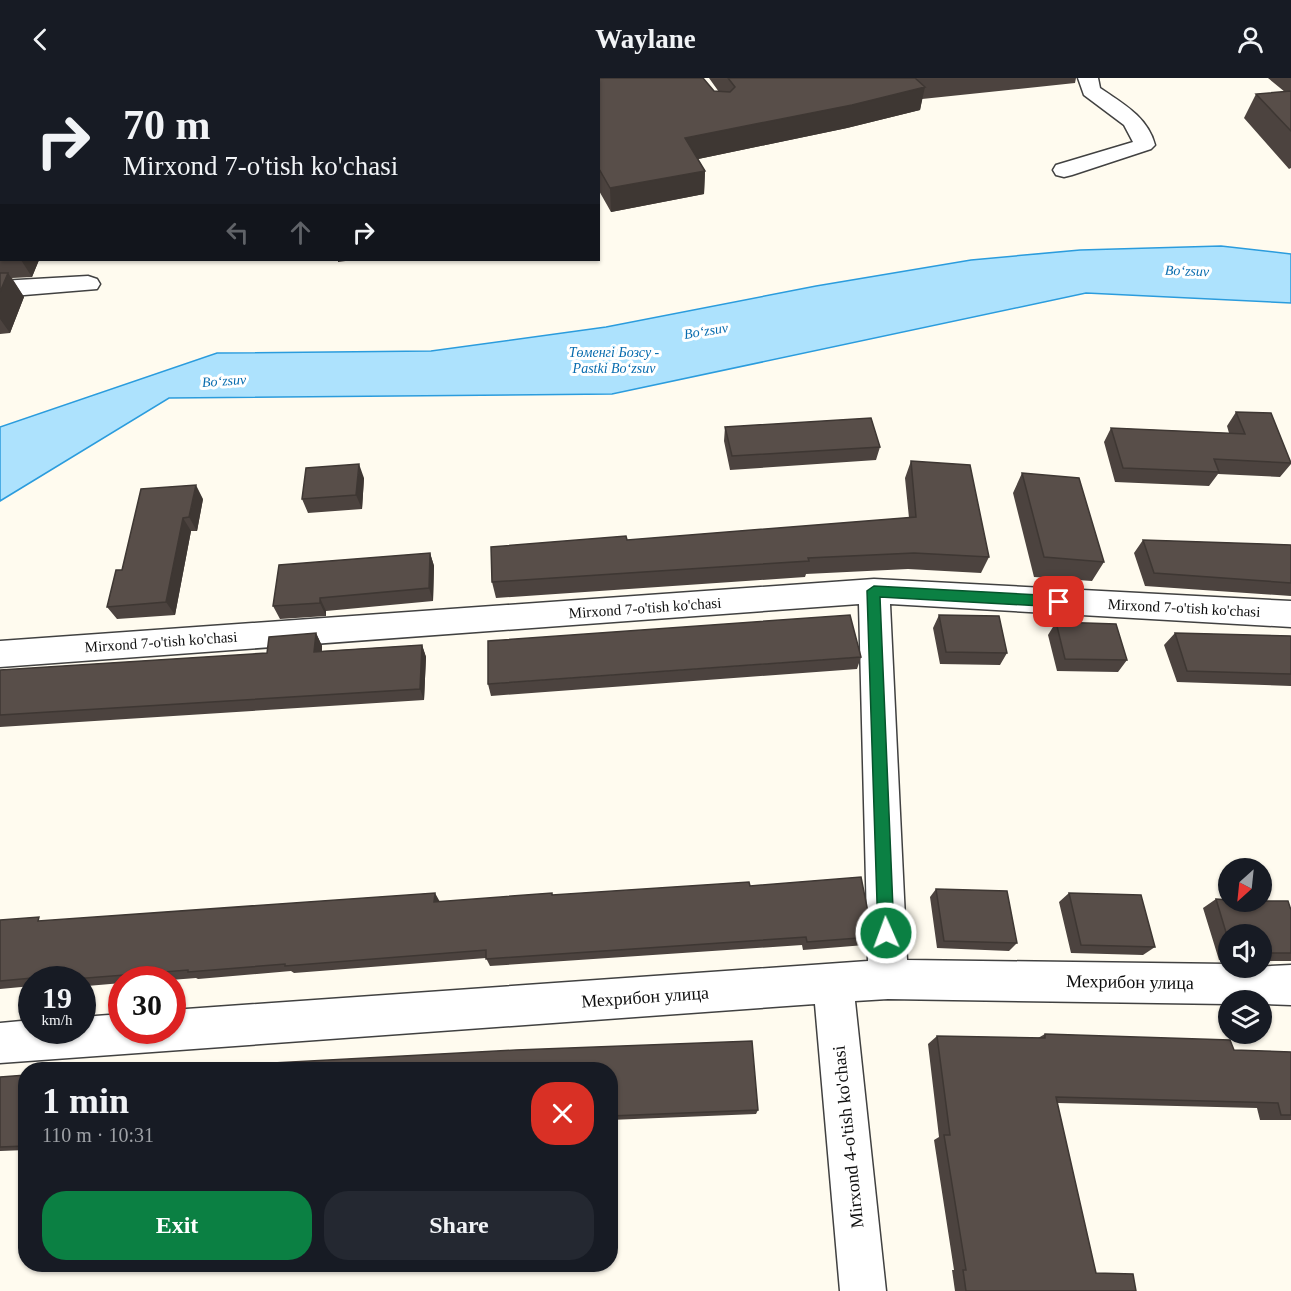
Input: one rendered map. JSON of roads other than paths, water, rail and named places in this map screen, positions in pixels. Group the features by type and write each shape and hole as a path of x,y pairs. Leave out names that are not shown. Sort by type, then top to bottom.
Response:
{"street":[{"path":"1064,170 1144,145 1144,136 1132,122 1091,91 1088,78"},
{"path":"0,290 88,284"},
{"path":"874,591 888,979"},
{"name":"Mirxond 7-o'tish ko'chasi","path":"0,654 874,591 1291,614"},
{"name":"Мехрибон улица","path":"0,1043 888,979 1291,985"},
{"name":"Mirxond 4-o'tish ko'chasi","path":"833,983 863,1291"}],"water":[{"name":"Төменгі Бозсу - Pastki Boʻzsuv","path":"1221,246 1291,254 1291,303 1086,293 612,394 169,398 0,501 0,427 217,353 431,351 606,327 816,286 971,260 1080,250"}],"water label":[{"name":"Boʻzsuv","path":"1187,271"},
{"name":"Boʻzsuv","path":"706,331"},
{"name":"Boʻzsuv","path":"224,381"}]}
